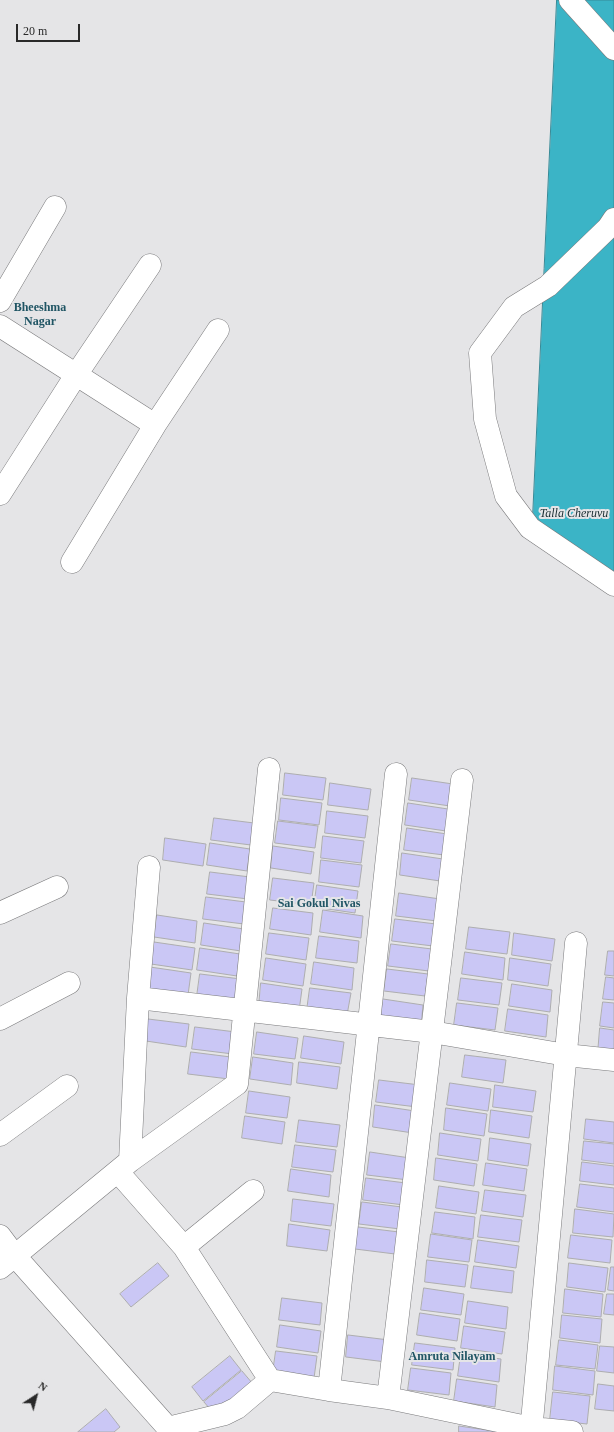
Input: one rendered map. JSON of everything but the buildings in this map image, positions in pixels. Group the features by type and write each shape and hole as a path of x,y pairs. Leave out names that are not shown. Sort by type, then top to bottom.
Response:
{"street":[{"path":"570,0 614,49"},
{"path":"0,301 55,207"},
{"path":"614,219 608,228 548,286 514,307 480,352 485,419 506,496 530,528 614,585"},
{"path":"0,494 150,265"},
{"path":"0,326 76,376 155,425"},
{"path":"72,562 155,425 218,330"},
{"path":"8,1262 124,1167 237,1084 269,769"},
{"path":"329,1390 396,774"},
{"path":"388,1398 462,780"},
{"path":"149,867 124,1167 184,1247 270,1380 388,1398 531,1430 572,1432"},
{"path":"0,913 57,887"},
{"path":"531,1430 576,943"},
{"path":"0,1019 69,983"},
{"path":"138,998 432,1032 566,1055 614,1060"},
{"path":"0,1134 67,1086"},
{"path":"184,1247 253,1191"},
{"path":"0,1236 8,1262 170,1430 225,1414 237,1408 270,1380"}],"water":[{"name":"Talla Cheruvu","path":"557,0 614,0 614,588 532,537"}],"district":[{"name":"Bheeshma Nagar","path":"40,315"},
{"name":"Sai Gokul Nivas","path":"319,904"},
{"name":"Amruta Nilayam","path":"452,1357"}]}
